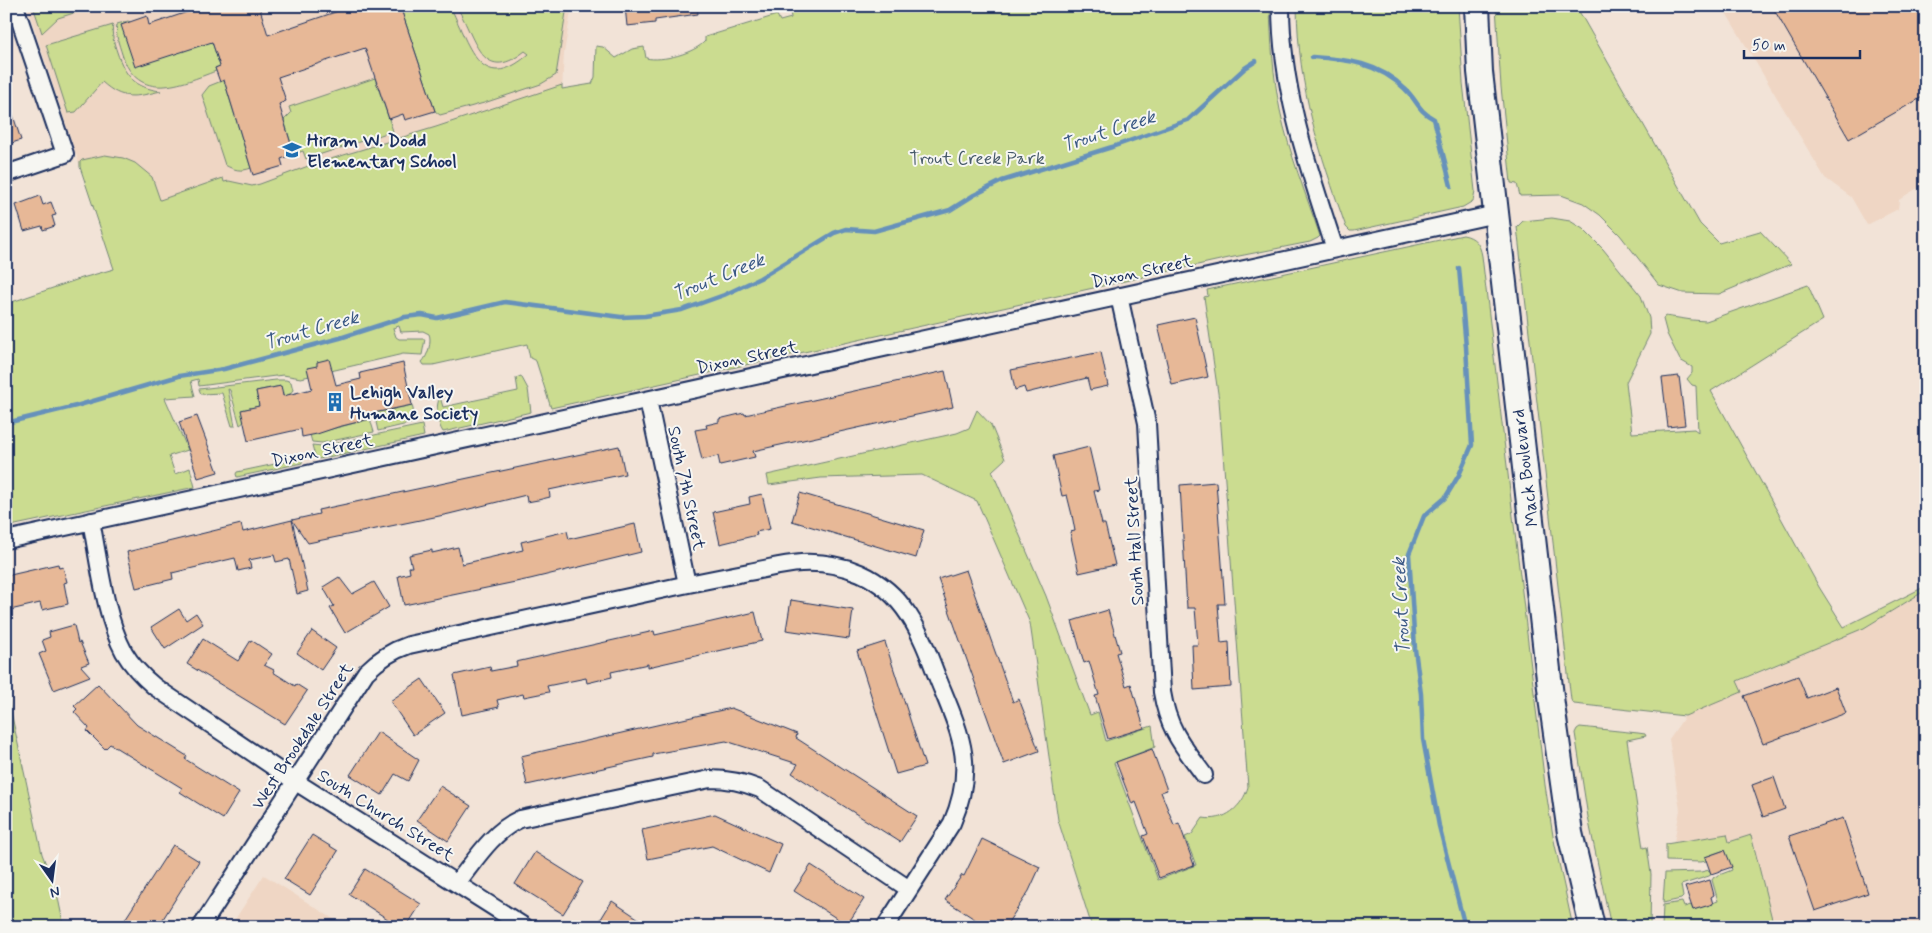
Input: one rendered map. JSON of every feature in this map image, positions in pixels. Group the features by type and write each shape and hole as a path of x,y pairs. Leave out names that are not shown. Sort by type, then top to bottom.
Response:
{"main road":[{"name":"Mack Boulevard","path":"1477,6 1480,72 1552,705 1570,833 1592,927"}],"street":[{"path":"6,174 65,154 16,6"},
{"path":"1282,6 1283,45 1295,122 1335,249"},
{"name":"Dixon Street","path":"6,540 1496,214"},
{"name":"South Hall Street","path":"1119,296 1147,423 1162,692 1166,712 1175,735 1204,775"},
{"name":"South 7th Street","path":"648,400 687,584"},
{"name":"South Church Street","path":"91,522 112,625 125,654 138,672 155,687 296,782 524,927"},
{"name":"West Brookdale Street","path":"201,927 366,672 394,650 408,645 687,584 798,563 840,566 861,574 895,598 909,614 920,632 963,746 965,766 960,805 952,823 885,927"},
{"path":"457,883 495,835 506,826 520,819 710,779 728,779 746,783 760,789 909,888"}],"shaded area":[{"name":"Hiram W. Dodd Elementary School","path":"27,6 572,6 564,53 561,109 114,269"},
{"path":"1722,6 1926,6 1926,183 1899,200 1898,209 1867,225 1851,197 1825,178"},
{"path":"1926,590 1926,927 1774,927 1751,835 1728,842 1727,834 1674,842 1680,810 1669,739 1685,716 1741,692 1737,682 1864,628"},
{"path":"264,875 346,927 230,927"}],"green space":[{"path":"33,6 96,6 58,18 42,33"},
{"path":"400,6 450,6 477,60 487,67 498,70 512,66 529,54 525,51 510,61 498,63 488,60 474,42 456,6 567,6 556,75 541,84 440,115 435,111"},
{"name":"Trout Creek Park","path":"804,6 1270,6 1273,58 1280,110 1293,158 1320,236 1310,242 1229,258 551,408 536,361 530,358 527,344 433,365 424,365 422,362 429,348 429,334 423,331 401,332 399,326 393,328 396,337 399,339 425,339 422,355 403,354 301,378 283,375 199,386 198,379 191,381 195,396 165,398 188,450 169,456 175,474 190,468 195,487 6,527 6,320 11,315 9,303 114,269 80,167 82,160 105,155 123,158 135,163 152,177 160,200 223,178 224,182 229,181 252,186 311,165 436,127 562,85 562,89 592,84 595,77 596,46 603,47 616,58 632,49 644,47 646,58 669,58 694,49 705,41 705,37 777,15 780,21 791,18 790,10"},
{"path":"1297,6 1458,6 1463,83 1475,191 1473,201 1463,207 1354,231 1350,231 1346,227 1319,146 1306,92 1301,65"},
{"path":"1496,6 1576,6 1700,224 1719,243 1760,231 1791,264 1719,294 1683,293 1659,285 1620,235 1600,215 1583,203 1561,195 1520,196 1517,184 1511,183 1501,87"},
{"path":"130,22 121,25 212,42 220,66 215,68 216,71 175,85 150,85 139,80 129,70 117,36 117,24"},
{"path":"113,25 115,45 120,60 128,74 138,84 161,91 136,96 123,95 102,82 76,112 68,113 46,45"},
{"path":"375,78 393,131 306,159 303,151 294,154 284,120 291,113 289,107"},
{"path":"224,80 251,168 244,170 238,170 225,165 202,95 209,86"},
{"path":"1552,218 1570,221 1583,229 1603,249 1641,296 1649,318 1650,334 1626,382 1632,433 1694,429 1698,432 1696,386 1692,385 1687,379 1692,373 1692,367 1680,360 1667,334 1663,319 1665,316 1706,321 1808,285 1823,320 1711,391 1819,587 1844,627 1926,586 1926,590 1864,628 1737,681 1742,692 1685,716 1574,704 1571,700 1517,227 1523,221"},
{"path":"1463,235 1471,237 1476,242 1482,256 1545,785 1553,836 1573,927 1092,927 1058,820 1030,623 977,501 922,475 821,478 769,485 767,475 957,433 969,428 977,410 991,425 1005,459 992,471 1046,596 1090,715 1098,712 1106,741 1152,726 1155,747 1114,763 1158,880 1196,865 1185,837 1192,834 1203,818 1218,818 1232,812 1242,801 1248,787 1219,400 1204,297 1208,296 1207,290"},
{"path":"521,376 528,389 531,412 443,432 437,414 440,397 443,407 518,391 516,378"},
{"path":"276,380 291,382 293,390 285,400 281,386 256,391 259,406 242,410 244,422 240,425 230,390 228,389 235,426 232,426 222,393 201,394 199,389"},
{"path":"412,405 416,422 378,431 374,413"},
{"path":"370,419 374,432 322,443 312,442 310,435"},
{"path":"422,425 424,436 319,459 315,456 312,445 322,446"},
{"path":"302,459 302,463 237,477 236,474 237,472"},
{"path":"6,689 42,854 57,893 64,927 6,927"},
{"path":"1580,727 1638,733 1645,734 1646,736 1627,740 1643,848 1647,847 1651,874 1650,927 1611,927 1588,817 1575,733"},
{"path":"1727,834 1729,842 1751,835 1774,927 1662,927 1663,905 1682,902 1684,907 1691,905 1693,910 1718,901 1712,880 1714,877 1732,870 1725,850 1705,857 1706,861 1701,862 1666,861 1666,844"},
{"path":"1709,870 1712,874 1709,876 1681,885 1683,897 1681,899 1663,903 1665,873"}],"building":[{"path":"205,6 259,6 268,35 353,6 400,6 435,111 405,120 403,114 389,119 365,48 278,77 286,101 279,104 294,154 281,159 283,166 253,175 224,80 220,82 215,68 220,66 212,42 135,67 121,25 147,16 149,25"},
{"path":"625,6 697,6 698,14 655,20 655,23 627,26"},
{"path":"1772,6 1926,6 1926,95 1849,139"},
{"path":"6,103 9,103 21,140 6,145"},
{"path":"40,196 43,205 51,202 56,215 52,216 55,226 43,230 42,226 24,231 16,205"},
{"path":"1195,317 1208,377 1172,385 1158,325"},
{"path":"1101,352 1108,386 1090,390 1087,378 1026,393 1024,387 1015,390 1011,370"},
{"name":"Lehigh Valley Humane Society","path":"329,359 336,385 361,379 360,373 403,363 412,405 369,414 370,419 317,434 302,437 301,429 248,441 241,410 259,406 256,391 281,386 283,396 312,389 307,368 317,366 317,362"},
{"path":"945,371 953,407 753,451 755,457 720,465 718,456 702,460 695,430 707,428 706,425 719,422 719,419"},
{"path":"1679,376 1685,425 1668,427 1662,378"},
{"path":"197,416 218,472 198,478 179,422"},
{"path":"619,446 625,474 549,490 550,497 538,500 527,502 526,495 449,514 308,543 292,520 319,514 318,510"},
{"path":"1089,447 1099,490 1094,491 1102,524 1105,524 1115,565 1079,573 1070,532 1075,531 1072,515 1067,495 1062,496 1053,456"},
{"path":"1216,482 1225,604 1218,604 1221,643 1229,642 1231,687 1194,690 1192,645 1198,645 1195,608 1187,608 1180,485"},
{"path":"800,493 924,530 916,558 792,521"},
{"path":"762,494 770,529 756,532 757,535 720,544 713,512 750,504 749,497"},
{"path":"292,520 308,591 297,594 289,559 276,562 274,555 249,560 251,568 238,571 235,558 172,573 173,579 136,588 127,552 241,524 243,532"},
{"path":"635,524 641,552 530,579 404,605 398,576 410,573 409,567 412,567 409,555 432,550 432,553 458,547 462,564 523,550 521,542 567,531 569,539"},
{"path":"58,564 59,568 63,567 67,582 64,583 68,604 42,610 40,603 6,611 6,576"},
{"path":"966,570 1013,702 1019,699 1039,751 1004,764 938,579"},
{"path":"339,577 352,594 374,582 389,607 345,633 330,608 334,606 323,587"},
{"path":"791,600 853,610 849,639 786,630"},
{"path":"179,609 186,620 196,613 203,624 165,649 151,627"},
{"path":"1108,610 1120,652 1116,653 1126,686 1131,684 1144,728 1108,739 1095,696 1099,695 1089,661 1084,663 1072,621"},
{"path":"755,612 762,641 648,667 648,664 611,672 612,677 587,683 586,678 547,686 549,692 524,697 523,694 497,700 499,707 462,715 454,675 490,667 491,671 517,666 516,662 654,631 655,635"},
{"path":"74,625 78,643 80,642 89,663 81,666 90,676 54,690 39,654 46,651 42,640 50,637 49,632"},
{"path":"312,631 336,648 321,670 297,653"},
{"path":"203,639 238,661 251,640 272,654 264,665 295,686 296,684 307,691 285,724 187,664"},
{"path":"885,642 925,766 896,774 857,651"},
{"path":"1798,676 1807,698 1836,687 1846,713 1763,744 1744,696"},
{"path":"422,679 445,713 413,735 390,701"},
{"path":"98,684 137,725 187,756 185,759 239,793 223,819 180,792 182,788 110,744 105,749 87,731 89,728 74,712 77,709 74,706"},
{"path":"731,708 797,734 796,738 917,816 900,842 792,773 798,764 726,741 653,754 653,757 527,785 521,756"},
{"path":"378,732 419,760 408,781 395,774 382,795 350,775"},
{"path":"1152,749 1167,790 1161,792 1174,825 1179,823 1194,865 1159,878 1143,836 1148,834 1136,802 1132,804 1116,762"},
{"path":"1774,777 1785,809 1763,817 1752,785"},
{"path":"440,786 471,806 448,841 417,820"},
{"path":"715,814 781,844 769,873 712,846 648,859 642,830"},
{"path":"1843,818 1868,893 1815,911 1789,836"},
{"path":"312,835 338,851 310,895 284,879"},
{"path":"982,839 1040,867 1029,891 1005,927 987,927 945,900 962,875 964,876"},
{"path":"173,845 199,861 158,927 120,927"},
{"path":"1725,850 1732,867 1711,874 1705,857"},
{"path":"535,852 583,882 563,914 515,884"},
{"path":"811,865 864,899 847,925 794,891"},
{"path":"365,869 421,904 406,927 400,927 349,894"},
{"path":"1710,880 1714,895 1711,897 1713,904 1693,910 1685,887"},
{"path":"612,901 651,927 596,927"}],"waterway":[{"name":"Trout Creek","path":"1312,57 1338,59 1362,64 1384,73 1405,89 1421,109 1434,119 1451,186"},
{"name":"Trout Creek","path":"6,423 76,406 179,376 224,369 340,338 405,317 422,315 437,318 505,302 621,317 645,316 682,310 724,295 760,278 834,233 846,229 874,231 950,210 1002,181 1112,147 1188,120 1245,68 1256,61"},
{"name":"Trout Creek","path":"1459,268 1472,445 1459,475 1445,498 1424,516 1409,554 1423,739 1439,826 1465,927"}],"place":[{"name":"Hiram W. Dodd Elementary School","path":"292,150"},
{"name":"Lehigh Valley Humane Society","path":"335,402"}]}
